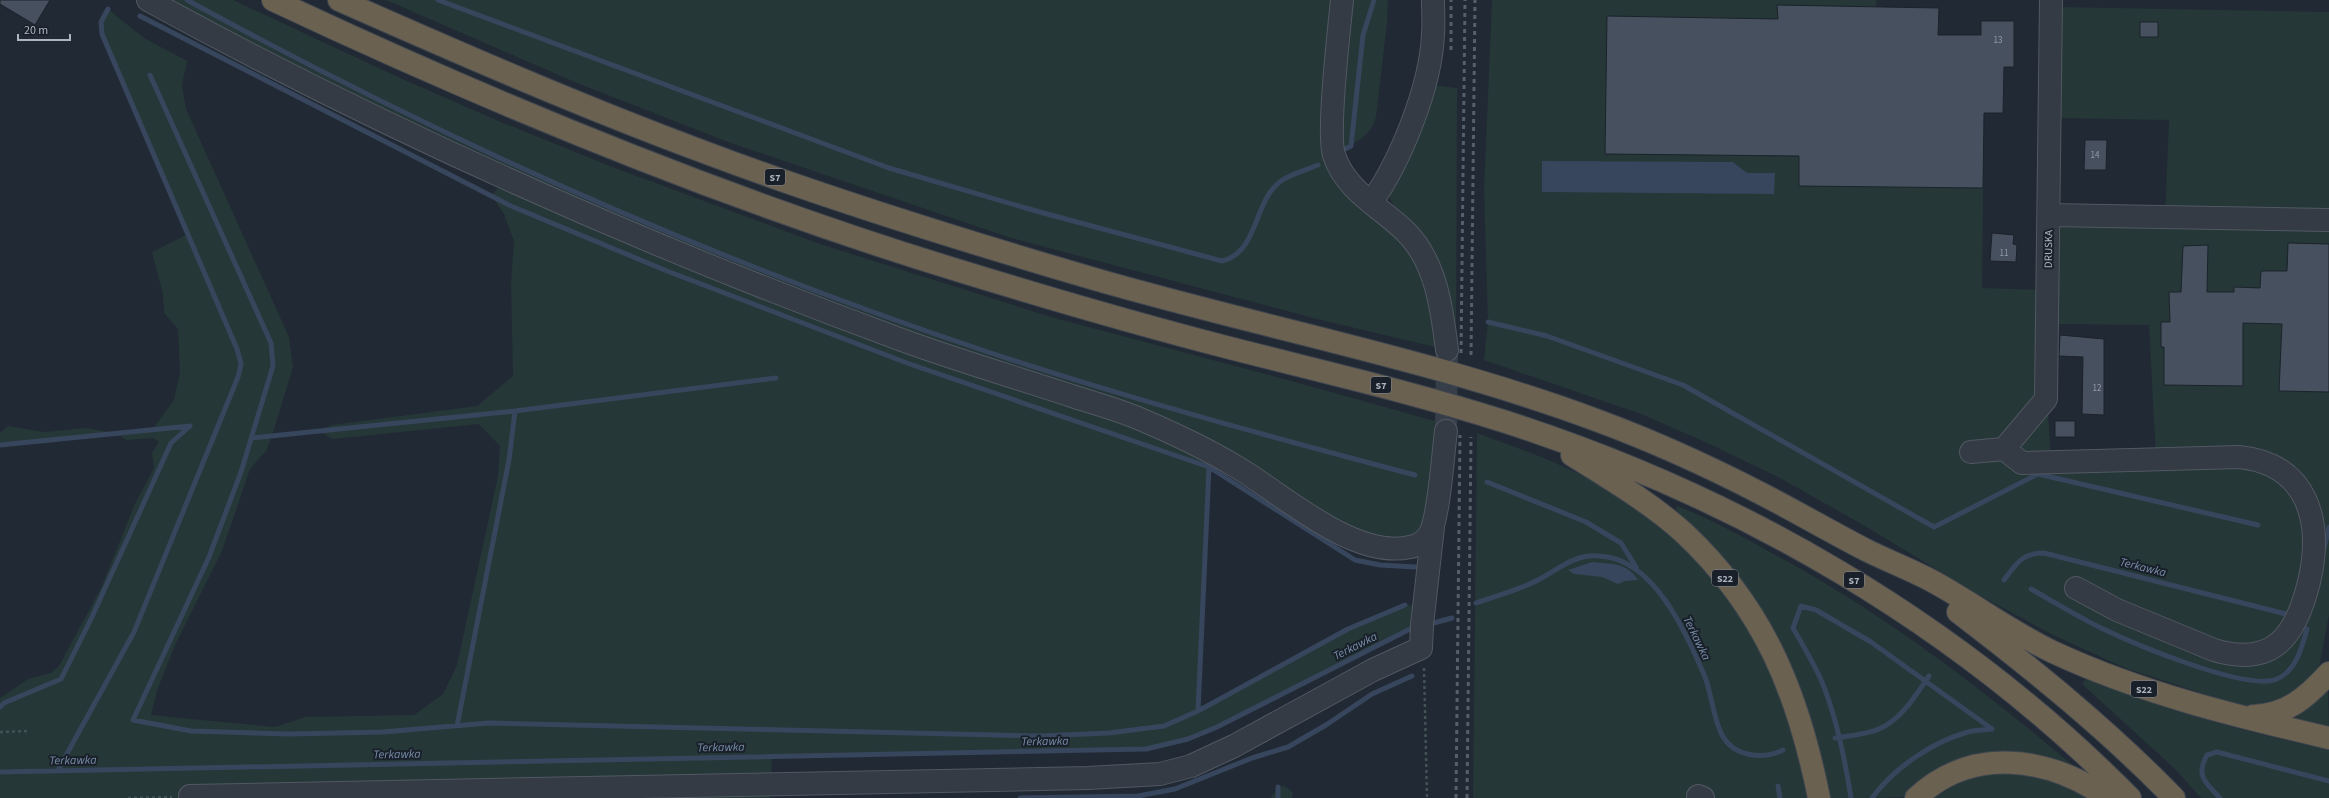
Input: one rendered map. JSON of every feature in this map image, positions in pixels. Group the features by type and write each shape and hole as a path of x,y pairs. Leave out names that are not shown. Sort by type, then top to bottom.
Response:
{"highway":[{"name":"S7","path":"273,0 428,72 566,131 698,182 825,227 957,270 1088,309 1233,349 1411,393 1534,432 1613,461 1710,502 1768,531 1873,592 1930,630 2006,686 2053,725 2130,798"},
{"name":"S7","path":"338,0 575,102 704,152 832,197 962,240 1097,280 1456,373 1593,419 1694,460 1866,550 1955,610 2029,667 2122,745 2174,798"},
{"name":"S22","path":"1534,432 1651,507 1684,533 1731,584 1765,636 1789,686 1801,720 1819,798"},
{"name":"S22","path":"1866,550 1933,582 2019,635 2102,674 2151,691 2238,716 2329,738"},
{"path":"2238,716 2266,716 2292,707 2307,697 2329,673"},
{"path":"1916,798 1952,774 1976,766 2000,762 2026,763 2056,770 2091,786 2108,798"}],"street":[{"path":"148,0 263,62 432,146 580,213 903,341 1135,417 1186,439 1248,473 1316,520 1353,538 1371,545 1402,549 1419,545 1425,540 1433,527"},
{"path":"1342,0 1333,105 1333,153 1340,172 1371,203 1406,232 1422,253 1433,276 1442,311 1447,350"},
{"path":"1371,203 1387,180 1419,101 1428,70 1433,35 1433,0"},
{"name":"DRUSKA","path":"2004,449 2046,399 2051,0"},
{"path":"2048,215 2329,220"},
{"path":"190,796 1080,778 1160,774 1183,769 1203,761 1373,670 1421,648 1422,625 1433,527 1446,431"},
{"path":"1971,452 2004,449 2022,463 2239,457 2254,458 2267,462 2288,478 2297,487 2311,513 2315,536 2311,573 2303,608 2289,632 2280,641 2256,654 2229,655 2214,650 2117,610 2076,588"}],"path":[{"path":"1421,648 1426,726 1427,798"},
{"path":"0,732 29,731"},
{"path":"128,798 190,796"}],"shaded area":[{"path":"148,0 233,0 400,78 501,122 610,166 820,244 1051,317 1442,423 1433,527 1388,548 1207,450 1209,467 1198,711 1348,629 1405,605 1416,606 1414,627 1217,727 1188,739 1146,749 772,756 770,798 0,798 0,698 28,679 51,673 59,666 101,588 135,504 154,468 152,453 159,442 154,438 126,440 115,433 0,443 0,433 8,426 44,432 86,428 116,433 152,430 174,400 180,372 178,329 164,313 163,294 152,252 188,234 102,34 101,22 108,9 144,38 187,61 182,85 186,109 289,337 293,367 266,451 250,469 222,551 175,645 158,688 151,715 275,727 306,717 414,715 443,694 457,665 498,476 500,446 479,424 333,439 318,431 332,425 477,406 513,376 511,282 514,241 504,214 492,196 504,179"},
{"path":"386,0 1333,0 1328,169 1337,186 1351,201 1396,233 1423,272 1439,348 1317,319 1011,238 728,142 577,83"},
{"path":"1349,0 1388,0 1387,23 1376,117 1368,132 1345,149 1341,120"},
{"path":"1492,0 1876,0 1876,7 1939,8 1937,88 2003,88 2003,113 1984,113 1982,288 2041,290 2051,462 2156,459 2149,325 2056,324 2056,215 2165,217 2169,120 2058,118 2059,7 2329,12 2329,615 2319,668 2300,691 2264,708 2239,705 2125,668 2053,635 1977,594 1865,526 1778,477 1705,442 1641,414 1484,360 1488,322 1484,190","holes":["1733,162 1747,173 1775,173 1542,191"]},
{"path":"1431,85 1457,88 1456,352 1420,232 1397,210 1389,195"},
{"path":"1477,433 1552,461 1599,485 1632,505 1663,528 1690,553 1715,581 1737,611 1758,645 1776,682 1792,724 1809,798 1473,798"},
{"path":"1677,506 1713,521 1736,533 1811,575 1890,625 1966,679 2076,768 2056,760 2036,755 2000,753 1964,761 1945,769 1925,778 1902,797 1829,798 1800,690 1792,668 1773,628 1764,613 1742,584 1682,518 1676,509"},
{"path":"2087,677 2146,701 2176,711 2267,736 2329,750 2329,798 2201,798 2175,769 2082,684"},
{"path":"2328,690 2329,726 2296,719 2297,714"},
{"path":"2008,772 2030,775 2050,781 2090,798 1935,798 1961,783 1979,777"},
{"path":"1285,786 1293,793 1292,798 1271,798 1278,787"}],"water":[{"path":"1542,161 1733,162 1747,173 1775,173 1774,194 1542,192"},
{"path":"1592,562 1618,565 1629,570 1638,580 1625,581 1618,584 1602,577 1574,574 1568,570"}],"building":[{"path":"0,0 50,0 35,25 0,4"},
{"path":"1777,5 1939,8 1938,35 1981,35 1981,21 2014,21 2014,67 2004,67 2003,113 1984,113 1983,188 1799,186 1799,156 1605,154 1607,16 1778,19"},
{"path":"2140,22 2158,22 2158,37 2140,37"},
{"path":"2085,140 2107,140 2106,170 2084,170"},
{"path":"1992,233 2014,235 2013,244 2017,245 2016,262 1990,261"},
{"path":"2288,243 2329,244 2329,392 2279,391 2282,324 2243,323 2243,386 2164,385 2164,347 2161,347 2161,322 2170,322 2169,292 2181,292 2183,246 2208,245 2207,292 2234,292 2234,287 2260,288 2261,271 2287,271"},
{"path":"2060,335 2104,339 2104,415 2082,414 2083,357 2059,356"},
{"path":"2055,421 2075,421 2075,437 2055,437"}],"waterway":[{"path":"187,0 284,52 480,149 680,237 782,278 988,352 1094,386 1201,417 1415,475"},
{"path":"438,0 889,168 1036,211 1222,261 1234,256 1243,248 1250,237 1265,201 1272,190 1281,181 1294,174 1318,165"},
{"path":"1345,149 1351,146 1363,35 1374,0"},
{"path":"58,770 134,632 238,377 241,364 237,349 102,34 101,22 108,9"},
{"path":"140,16 511,206 667,271 907,363 1209,467 1355,560 1380,565 1415,567"},
{"path":"150,75 271,343 273,366 241,472 209,557 133,720 191,731 289,734 383,732 489,723 1040,736 1109,733 1164,726 1198,711 1348,629 1405,605"},
{"path":"1488,322 1547,336 1683,385 1934,527 2038,474 2258,525"},
{"path":"252,438 515,411 776,378"},
{"path":"457,726 509,460 515,411"},
{"path":"0,445 190,426"},
{"path":"0,707 4,703 61,679 91,619 171,443 190,426"},
{"path":"1198,711 1209,467"},
{"path":"1487,482 1586,522 1621,543 1636,567"},
{"path":"2323,553 2329,527"},
{"name":"Terkawka","path":"2004,580 2025,557 2036,553 2044,553 2286,614"},
{"name":"Terkawka","path":"1476,603 1531,584 1567,563 1582,557 1599,556 1619,560 1636,570 1652,584 1666,601 1678,620 1705,677 1719,728 1727,742 1741,752 1750,754 1767,755 1783,750"},
{"path":"2031,589 2074,614 2116,635 2189,664 2241,679 2262,681 2277,679 2284,675 2294,664 2307,629"},
{"path":"1851,798 1840,739 1832,710 1816,668 1793,628 1801,606 1816,610 1871,642 1992,729 1977,730 1954,736 1928,749 1891,776 1872,798"},
{"name":"Terkawka","path":"1430,624 1452,618"},
{"name":"Terkawka","path":"0,772 1146,749 1188,739 1217,727 1414,627"},
{"path":"1020,798 1138,796 1175,789 1252,758 1288,747 1326,725 1372,694 1412,676"},
{"name":"Terkawka","path":"1835,738 1871,732 1885,726 1897,717 1907,706 1929,676"},
{"path":"2220,798 2207,783 2202,774 2202,768 2207,755 2217,752 2329,781"},
{"path":"1778,786 1780,798"},
{"path":"1278,787 1278,798"}],"tunnel":[{"path":"1446,431 1447,354"}],"railway":[{"path":"1451,0 1451,50"},
{"path":"1461,353 1465,0"},
{"path":"1471,355 1475,0"},
{"path":"1456,798 1460,435"},
{"path":"1467,798 1471,437"}]}
